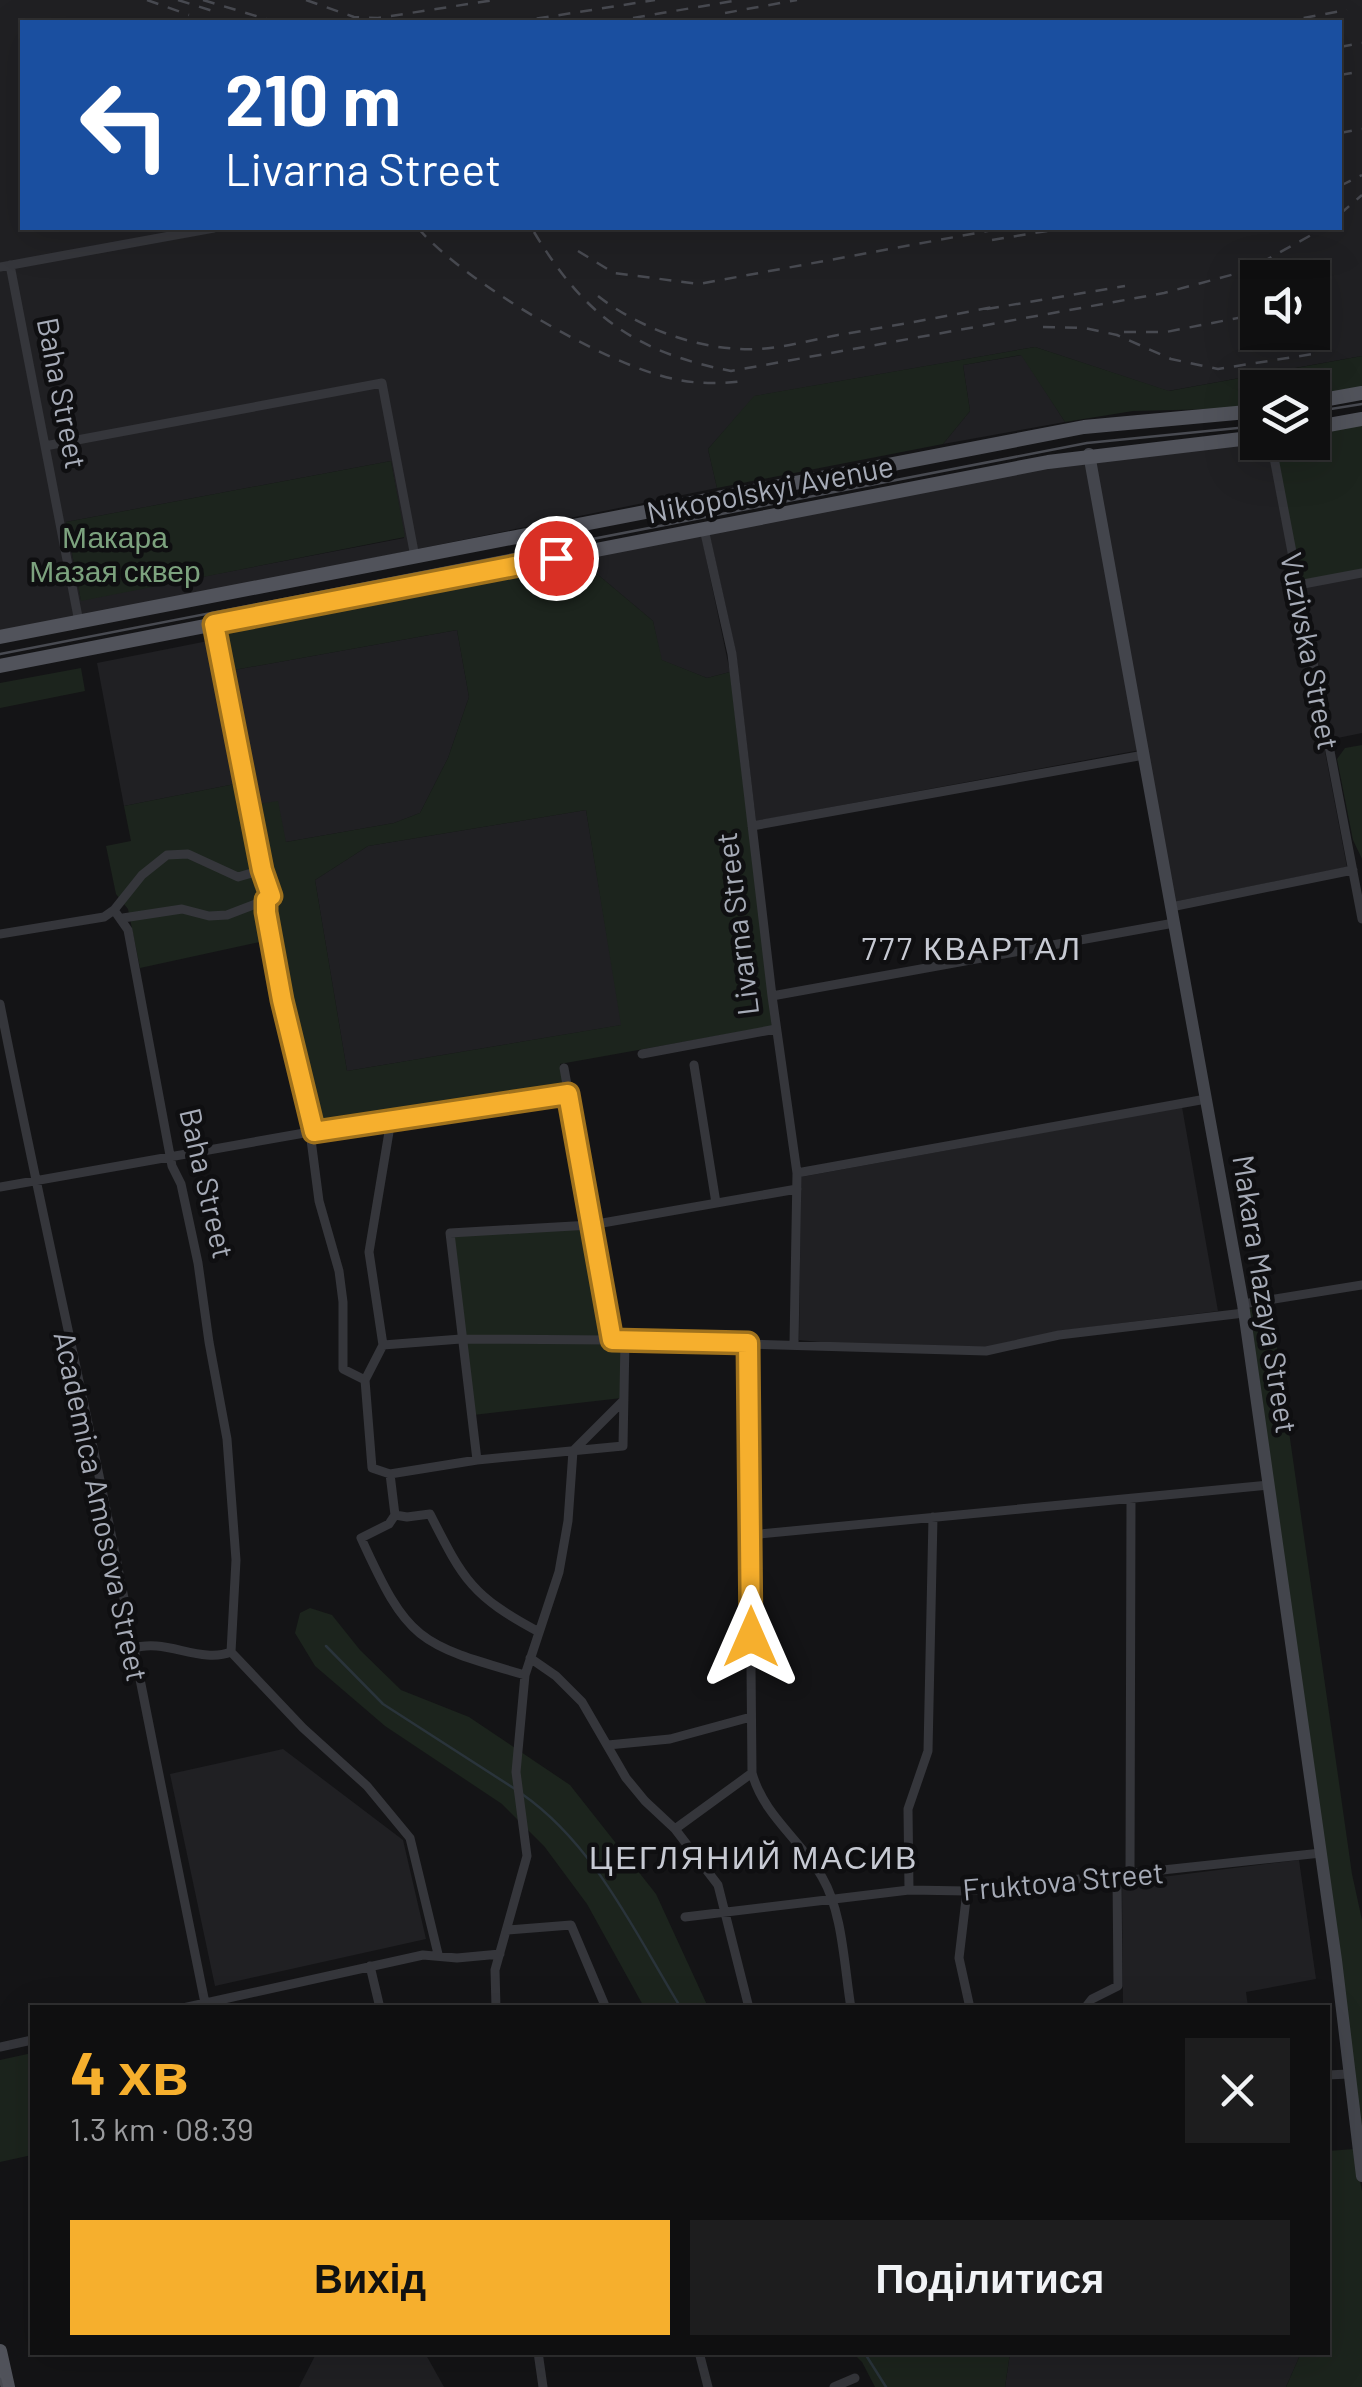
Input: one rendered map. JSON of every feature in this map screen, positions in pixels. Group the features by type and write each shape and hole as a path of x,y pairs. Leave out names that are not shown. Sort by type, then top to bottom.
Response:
{"main road":[{"path":"1330,399 1362,393"},
{"name":"Nikopolskyi Avenue","path":"0,637 1084,426 1240,413"},
{"path":"1330,425 1362,419"},
{"name":"Makara Mazaya Street","path":"1084,426 1244,1308 1362,2176"},
{"name":"Nikopolskyi Avenue","path":"0,666 1089,454 1240,439"},
{"name":"Livarna Street","path":"698,502 704,529"},
{"name":"Baha Street","path":"78,622 84,650"},
{"path":"0,2351 8,2387"}],"street":[{"path":"5,266 203,230"},
{"name":"Baha Street","path":"5,266 45,446 78,622"},
{"path":"45,446 382,383 415,557"},
{"name":"Vuzivska Street","path":"1274,460 1362,919"},
{"name":"Livarna Street","path":"704,529 732,654 797,1173 794,1344"},
{"path":"1298,585 1362,573"},
{"path":"114,910 123,918 174,910 227,915 271,896 262,870 214,624"},
{"path":"752,826 1144,755"},
{"path":"0,934 104,917 142,875 167,855 188,854 238,876 262,870"},
{"path":"1171,907 1353,870"},
{"path":"266,900 282,1000 312,1132 319,1201 339,1270 343,1302 342,1369 365,1380"},
{"name":"Baha Street","path":"123,918 171,1156 198,1263 227,1439 236,1540 230,1652"},
{"path":"772,996 1174,922"},
{"name":"Academica Amosova Street","path":"0,1004 205,2005"},
{"path":"642,1054 776,1029"},
{"path":"694,1066 716,1203"},
{"path":"564,1068 612,1340"},
{"path":"0,1187 312,1132 568,1094"},
{"path":"797,1173 1206,1099"},
{"path":"391,1120 384,1181 369,1252 382,1344 365,1380 372,1468 390,1474 476,1460 624,1446 625,1340"},
{"path":"476,1460 450,1233 592,1225 796,1189"},
{"path":"382,1344 461,1339 625,1340 986,1352 1060,1335 1244,1308 1362,1285"},
{"path":"748,1343 752,1773 766,1807 821,1875 832,1898 850,2005"},
{"path":"496,2005 493,1979 527,1856 516,1772 525,1675 560,1572 573,1450 624,1400"},
{"path":"390,1474 395,1516"},
{"path":"750,1535 1269,1485"},
{"path":"1130,1876 1131,1498"},
{"path":"395,1516 430,1514 452,1557 482,1597 539,1632"},
{"path":"395,1516 380,1530 362,1538 386,1594 402,1617 434,1646 525,1675"},
{"path":"909,1890 908,1809 928,1751 933,1518"},
{"path":"132,1649 146,1644 218,1656 230,1652 303,1728 367,1786 410,1838 438,1954"},
{"path":"530,1658 556,1676 582,1702 626,1778 644,1802 675,1830 718,1885 748,2005"},
{"path":"608,1745 670,1738 752,1718"},
{"path":"675,1830 752,1773"},
{"name":"Fruktova Street","path":"685,1916 909,1890 967,1891 1130,1876 1321,1853"},
{"path":"1087,2005 1118,1986 1116,1877"},
{"path":"967,1891 959,1958 969,2005"},
{"path":"507,1930 572,1926 605,2005"},
{"path":"205,2005 438,1954 457,1958 500,1954"},
{"path":"370,1966 379,2005"},
{"path":"0,2047 30,2040"},
{"path":"1330,2076 1348,2074"},
{"path":"538,2355 542,2387"},
{"path":"700,2355 708,2387"},
{"path":"834,2387 856,2378"}],"shaded area":[{"path":"0,0 1362,0 1362,356 1284,370 1240,370 1240,378 1168,391 1035,347 755,396 708,449 717,488 0,634","holes":["391,461 404,538 81,600 66,522"]},
{"path":"1022,355 1065,422 943,444 970,411 963,365"},
{"path":"1240,444 1240,460 1287,460 1362,569 1362,733 1323,741 1347,867 1173,902 1093,458"},
{"path":"1087,459 1140,750 756,821 736,653 709,532"},
{"path":"701,534 730,672 707,678 661,660 653,621 578,558"},
{"path":"457,630 469,697 448,758 420,813 394,823 286,842 258,805 234,670"},
{"path":"213,640 240,783 124,806 97,663"},
{"path":"586,810 622,1025 347,1071 315,880 368,846"},
{"path":"1182,1107 1218,1311 1059,1331 986,1347 850,1345 799,1340 801,1177"},
{"path":"283,1749 403,1840 426,1939 215,1986 170,1774"},
{"path":"1299,1860 1316,1979 1246,1992 1248,2005 1123,2005 1122,1882"},
{"path":"315,2355 426,2355 444,2387 299,2387"},
{"path":"1010,2355 1300,2355 1286,2387 1005,2387"}],"green space":[{"path":"1035,347 1169,391 1240,378 1240,408 1133,411 1065,422 1021,355 963,365 970,411 943,444 717,488 708,449 754,396"},
{"path":"1362,356 1362,390 1330,396 1330,370 1285,370"},
{"path":"1362,424 1362,569 1301,581 1278,460 1330,460 1330,429"},
{"name":"Макара Мазая сквер","path":"391,461 405,537 81,601 66,522"},
{"path":"578,558 653,621 662,660 707,678 730,672 772,1026 560,1064 564,1092 318,1127 219,627","holes":["457,630 469,697 448,758 420,813 394,823 286,842 278,801 258,804 234,670","586,810 621,1025 347,1071 315,880 368,846"]},
{"path":"81,668 85,691 0,708 0,683"},
{"path":"1362,745 1362,859 1353,840 1337,759 1345,748"},
{"path":"240,783 269,940 140,968 128,909 116,894 106,846 131,841 124,806"},
{"path":"590,1227 609,1338 463,1337 452,1235"},
{"path":"1271,1305 1352,1874 1362,1920 1362,2160 1247,1309"},
{"path":"463,1341 623,1343 622,1398 473,1415"},
{"path":"310,1608 332,1615 360,1650 401,1690 469,1717 570,1785 656,1894 707,2005 643,2005 587,1904 544,1846 502,1804 385,1726 315,1666 295,1633 300,1613"},
{"path":"30,2053 30,2155 0,2162 0,2060"},
{"path":"1354,2149 1362,2191 1362,2387 1286,2387 1300,2355 1330,2355 1330,2151"},
{"path":"855,2355 1010,2355 1005,2387 875,2387"}],"waterway":[{"path":"326,1646 383,1704 515,1789"},
{"path":"522,1794 548,1815 592,1864 679,2005"},
{"path":"866,2355 886,2387"}],"tram line":[{"path":"1330,409 1362,404"},
{"path":"0,654 1087,443 1240,428"},
{"path":"0,2379 2,2387"}],"railway":[{"path":"147,0 189,15"},
{"path":"178,0 216,12"},
{"path":"203,0 269,20"},
{"path":"306,0 354,17 378,18 494,0"},
{"path":"528,20 655,0"},
{"path":"633,18 739,0"},
{"path":"725,13 797,0"},
{"path":"1293,20 1347,10"},
{"path":"1342,47 1362,43"},
{"path":"1342,75 1357,72"},
{"path":"1342,133 1362,129"},
{"path":"1342,185 1362,175"},
{"path":"1342,212 1362,195"},
{"path":"420,230 467,272 501,295 611,357 682,381 743,381"},
{"path":"578,251 614,273 699,284 993,230"},
{"path":"992,240 1053,230"},
{"path":"534,232 572,286 615,326 666,353 731,371 1164,293 1246,271 1320,230"},
{"path":"987,309 1125,286"},
{"path":"598,296 629,317 665,333 702,344 740,349 789,345 997,306"},
{"path":"1124,332 1166,332 1240,318"},
{"path":"1043,327 1085,328 1117,335 1171,359 1218,369 1319,353"}],"district":[{"name":"777 КВАРТАЛ","path":"972,947"},
{"name":"ЦЕГЛЯНИЙ МАСИВ","path":"754,1856"}],"route":[{"path":"556,558 214,624 262,870 271,896 266,900 266,912 282,1000 314,1132 568,1094 612,1340 748,1343 751,1637"}]}
